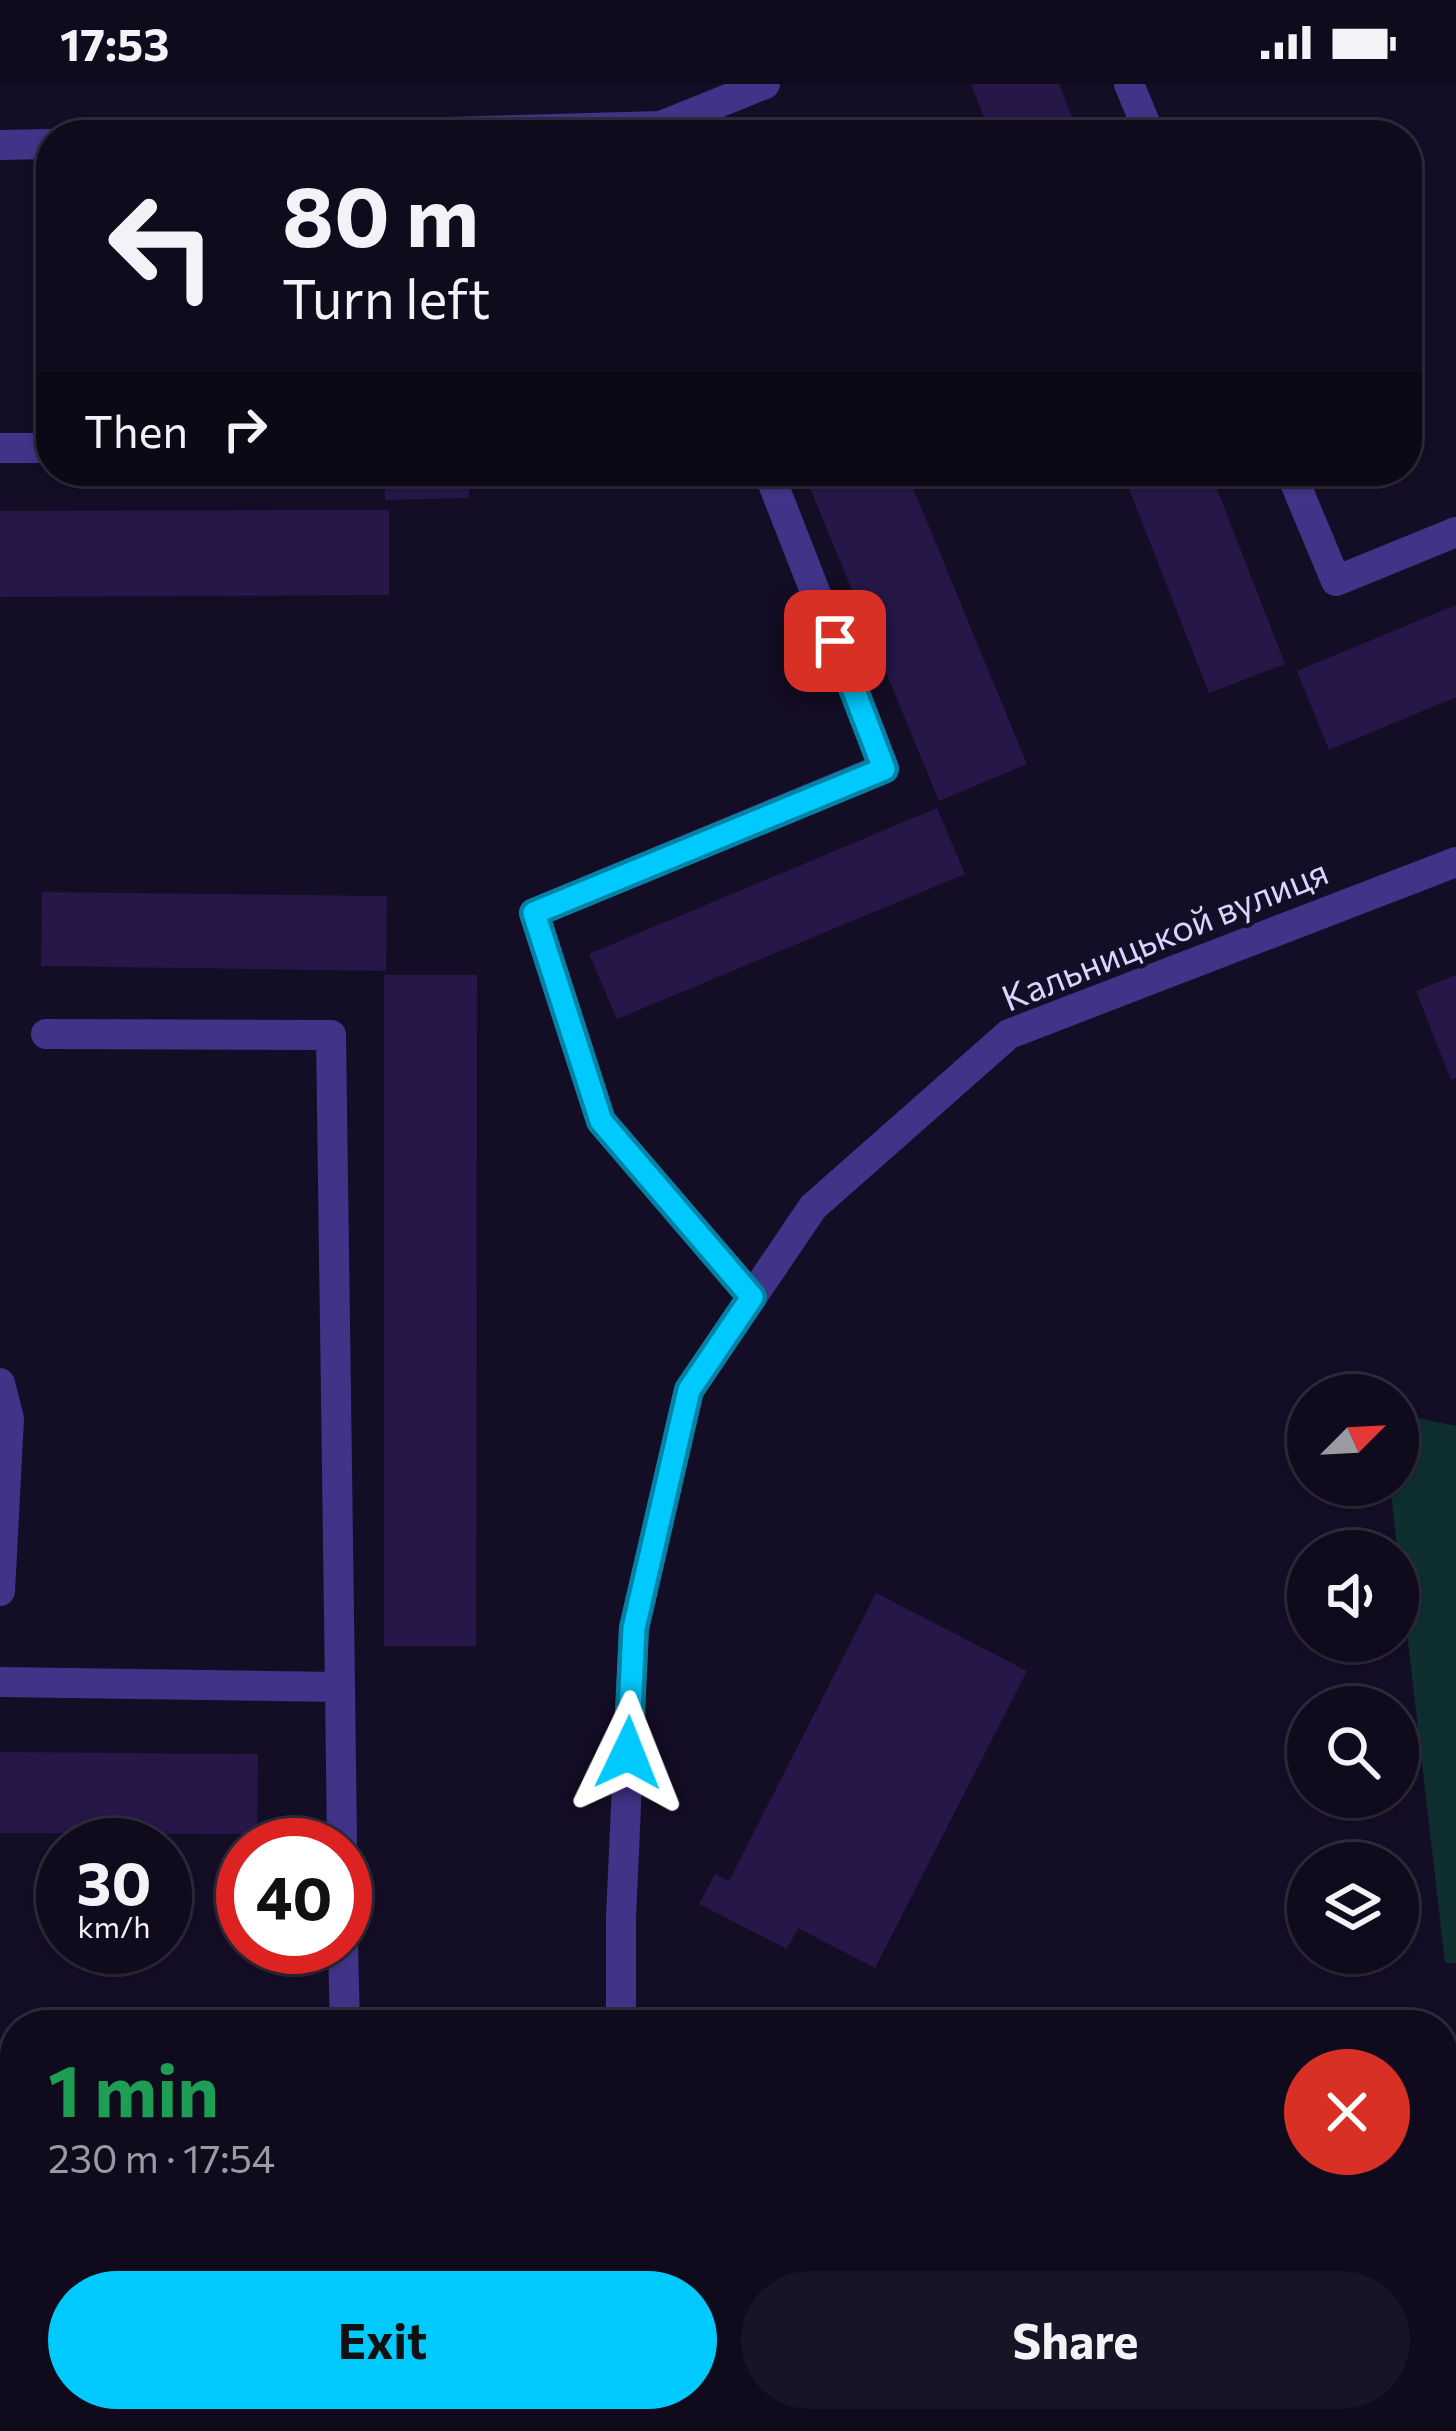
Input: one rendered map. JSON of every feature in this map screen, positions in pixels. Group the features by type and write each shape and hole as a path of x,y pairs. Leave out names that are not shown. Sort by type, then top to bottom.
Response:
{"street":[{"path":"676,120 765,84"},
{"path":"1129,84 1144,120"},
{"path":"0,145 36,144"},
{"path":"0,448 36,448"},
{"path":"752,1297 601,1121 534,913 884,769 774,486"},
{"path":"1296,486 1336,581 1456,532"},
{"name":"Кальницькой вулиця","path":"621,2010 634,1628 689,1390 813,1207 1010,1034 1456,862"},
{"path":"46,1034 331,1035 342,1818"},
{"path":"0,1383 8,1419 0,1592"},
{"path":"0,1682 340,1687"},
{"path":"344,1974 344,2010"}],"green space":[{"path":"1419,1418 1456,1426 1456,1963 1445,1963 1419,1737 1419,1686 1413,1686 1410,1662 1419,1662 1419,1530 1395,1530 1392,1506 1419,1506"}],"building":[{"path":"971,84 1059,84 1073,120 985,120"},
{"path":"385,486 469,486 469,498 385,500"},
{"path":"809,486 912,486 1027,764 939,801"},
{"path":"1128,486 1216,486 1285,664 1209,693"},
{"path":"389,510 389,595 0,597 0,511"},
{"path":"1456,605 1456,697 1329,750 1297,671"},
{"path":"937,808 965,874 617,1019 589,954"},
{"path":"42,892 387,896 386,971 41,966"},
{"path":"384,975 477,975 476,1646 384,1646"},
{"path":"1456,975 1456,1078 1451,1080 1416,991"},
{"path":"876,1593 1027,1671 875,1968 798,1928 787,1949 699,1904 715,1874 729,1881"},
{"path":"0,1752 258,1754 257,1818 216,1818 216,1834 192,1834 192,1818 36,1818 36,1833 0,1833"}],"route":[{"path":"628,1753 634,1628 689,1390 752,1297 601,1121 534,913 884,769 835,641"}]}
